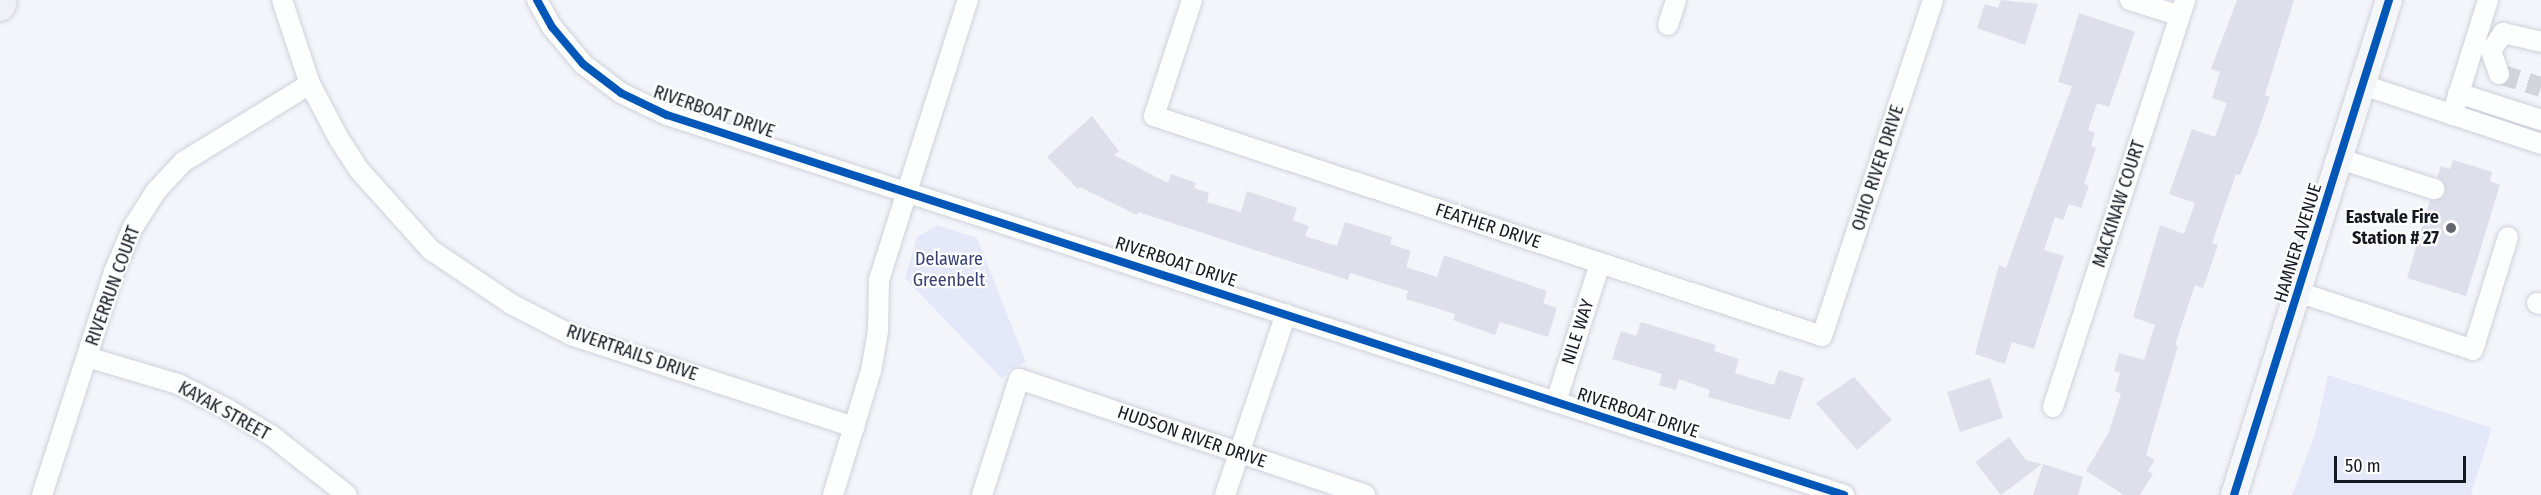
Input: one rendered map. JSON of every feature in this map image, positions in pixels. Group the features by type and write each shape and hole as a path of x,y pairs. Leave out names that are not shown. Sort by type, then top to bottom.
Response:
{"highway":[{"path":"0,6 2,0"}],"main road":[{"name":"HAMNER AVENUE","path":"2234,495 2389,0"}],"street":[{"name":"RIVERTRAILS DRIVE","path":"282,0 310,84 360,171 431,250 513,305 571,335 854,427"},
{"name":"RIVERBOAT DRIVE","path":"537,0 552,27 583,64 621,93 667,115 1844,495"},
{"path":"833,495 854,427 878,331 879,280 968,0"},
{"name":"FEATHER DRIVE","path":"1192,0 1154,116 1822,336"},
{"path":"1668,25 1676,0"},
{"name":"OHIO RIVER DRIVE","path":"1822,336 1933,0"},
{"path":"2130,0 2182,8"},
{"path":"2452,115 2488,0"},
{"name":"MACKINAW COURT","path":"2053,407 2182,8"},
{"path":"2499,74 2491,51 2503,33 2541,42"},
{"name":"RIVERRUN COURT","path":"42,495 133,227 156,191 183,162 310,84"},
{"path":"2363,85 2541,144"},
{"path":"2458,93 2541,120"},
{"path":"2340,159 2434,189"},
{"path":"2298,292 2473,350 2508,237"},
{"name":"NILE WAY","path":"1556,402 1600,263"},
{"path":"1225,495 1286,314"},
{"name":"KAYAK STREET","path":"87,357 178,384 229,410 272,436 347,495"},
{"name":"HUDSON RIVER DRIVE","path":"982,495 1019,378 1365,495"}],"path":[{"path":"913,271 922,272"}],"green space":[{"name":"Delaware Greenbelt","path":"937,225 977,238 1026,362 1008,370 1002,379 905,278 917,237"},
{"path":"2328,375 2492,428 2471,495 2292,495 2315,434"}],"building":[{"path":"2001,0 2038,4 2025,45 1977,28 1985,4 1998,8"},
{"path":"2237,0 2294,0 2265,95 2270,97 2240,175 2236,174 2212,243 2218,245 2203,288 2195,285 2175,345 2178,346 2146,455 2155,460 2148,471 2153,474 2140,495 2124,495 2086,471 2109,432 2121,394 2115,391 2120,373 2114,371 2119,353 2144,360 2155,325 2133,317 2160,225 2184,234 2195,203 2169,194 2192,129 2215,137 2227,103 2212,98 2220,72 2211,69"},
{"path":"2079,13 2135,32 2109,107 2097,103 2088,130 2095,133 2091,146 2096,148 2084,184 2089,186 2081,208 2069,204 2063,220 2055,217 2044,250 2064,256 2034,349 2012,342 2005,364 1975,354 1999,265 2006,268 2072,86 2058,82"},
{"path":"1092,116 1119,151 1114,155 1168,183 1171,174 1196,183 1194,188 1209,193 1207,202 1241,212 1247,191 1297,208 1293,220 1309,226 1305,236 1337,246 1345,222 1392,237 1390,244 1411,251 1406,267 1437,277 1444,255 1547,291 1543,303 1557,308 1548,337 1500,322 1495,335 1453,320 1455,314 1406,299 1408,291 1350,273 1348,280 1138,212 1137,215 1080,187 1078,189 1047,157"},
{"name":"Eastvale Fire Station # 27","path":"2453,160 2492,172 2490,181 2500,185 2466,296 2407,278 2430,200 2442,198 2446,192 2443,181 2437,177 2441,166 2450,169"},
{"path":"1641,322 1716,345 1714,351 1739,359 1735,373 1774,385 1779,370 1804,378 1790,420 1708,397 1710,390 1679,379 1676,390 1659,385 1662,374 1612,359 1621,331 1636,336"},
{"path":"1854,377 1892,420 1857,450 1816,403"},
{"path":"1990,378 2003,418 1960,432 1947,392"},
{"path":"2009,437 2026,460 2042,464 2001,495 1975,462"},
{"path":"2043,464 2083,477 2078,495 2033,495"}],"tunnel":[{"path":"2499,74 2541,87"}],"cycle path":[{"path":"537,0 552,27 583,64 621,93 667,115 1844,495"},
{"path":"2234,495 2389,0"}],"place":[{"name":"Eastvale Fire Station # 27","path":"2451,228"}]}
